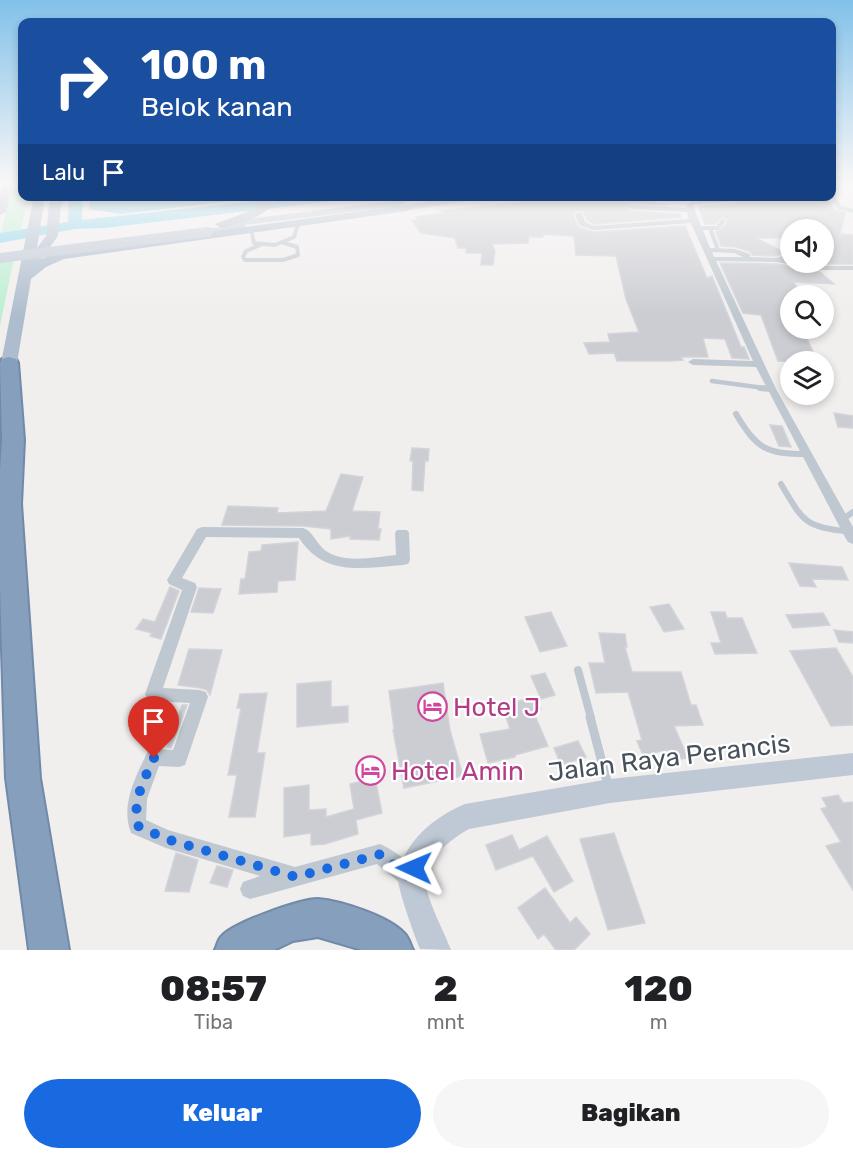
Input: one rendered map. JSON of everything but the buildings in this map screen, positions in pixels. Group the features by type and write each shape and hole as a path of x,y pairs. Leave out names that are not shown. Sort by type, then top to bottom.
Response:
{"highway":[{"path":"0,402 9,363"},
{"path":"9,363 13,440 9,504 23,778 49,950"},
{"path":"235,950 265,933 312,918 336,921 362,930 386,941 393,950"}],"main road":[{"path":"9,363 35,226"},
{"path":"27,272 37,259 52,226"},
{"path":"207,230 218,226"},
{"path":"0,258 233,226"},
{"path":"0,253 240,226"},
{"path":"27,272 61,256 280,226"},
{"name":"Jalan Raya Perancis","path":"411,879 418,860 430,842 444,829 465,817 609,791 853,764"},
{"path":"411,879 430,939 437,950"}],"street":[{"path":"589,226 650,226"},
{"path":"696,226 713,253 771,389 851,535"},
{"path":"713,253 821,268 850,269"},
{"path":"776,260 780,259"},
{"path":"693,362 760,364"},
{"path":"296,877 166,839 138,826 134,812 137,795 154,758 179,759 200,698 153,694 190,587 174,580 202,532 303,533 310,548 320,555 342,563 403,560 402,533"},
{"path":"250,889 381,854 411,879"}],"lane":[{"path":"284,243 294,236 298,226"},
{"path":"702,226 719,226"},
{"path":"710,228 713,253"},
{"path":"251,230 254,243 260,245"},
{"path":"284,243 297,247 298,253 295,258 245,260 243,257 246,251 260,245 284,243"},
{"path":"712,381 771,389"},
{"path":"736,414 761,449 771,453 807,454"},
{"path":"781,484 808,524 821,530 851,535"},
{"path":"843,519 853,512"},
{"path":"578,670 609,791"}],"green space":[{"path":"3,226 22,226 21,230 1,233"},
{"path":"14,259 0,325 0,261"}],"waterway":[{"path":"0,238 67,226"}],"place":[{"name":"Hotel J","path":"432,707"},
{"name":"Hotel Amin","path":"370,771"}],"route":[{"path":"154,758 137,795 134,812 138,826 166,839 296,877 381,854 411,879 414,868"}]}
